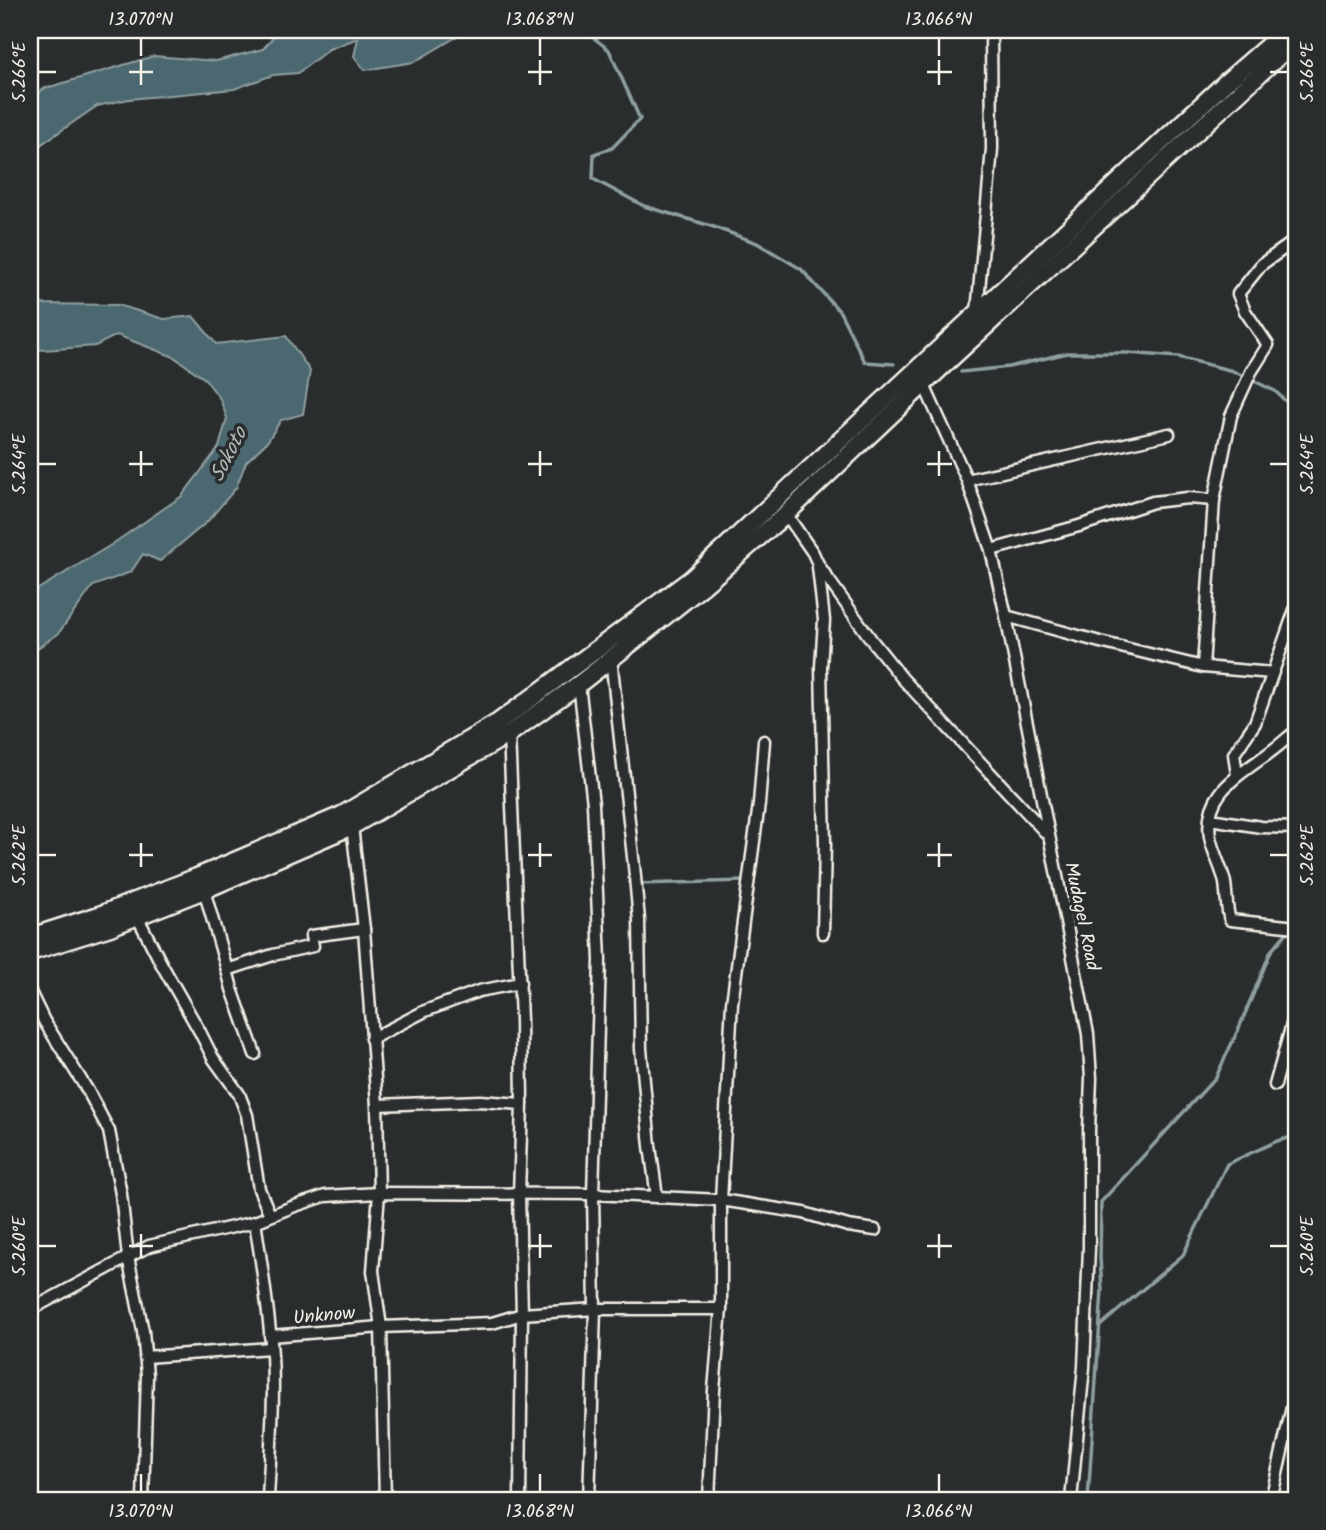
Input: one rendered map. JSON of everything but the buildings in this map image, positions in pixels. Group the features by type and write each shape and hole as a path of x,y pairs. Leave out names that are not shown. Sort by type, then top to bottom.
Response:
{"main road":[{"path":"30,937 126,905 342,815 497,723 691,579 1224,84 1286,30"},
{"path":"30,952 74,939 204,890 352,825 509,734 579,684 704,585 786,514 1296,40"}],"street":[{"path":"977,314 992,149 991,30"},
{"path":"1203,667 1214,500 1231,416 1251,372 1268,345 1245,311 1238,295 1262,264 1296,240"},
{"path":"897,387 924,385"},
{"name":"Mudagel Road","path":"924,385 967,480 991,550 1088,1034 1091,1079 1089,1248 1084,1367 1071,1500"},
{"path":"967,480 1169,433"},
{"path":"991,550 1153,502 1188,498 1214,500"},
{"path":"786,514 873,642 902,678 1048,835"},
{"path":"818,564 824,620 821,667 825,844 823,933"},
{"path":"1237,775 1234,754 1255,723 1296,607"},
{"path":"1006,616 1203,667 1272,673"},
{"path":"1284,639 1296,643"},
{"path":"611,657 639,920 641,1049 657,1197"},
{"path":"579,684 593,804 600,960 593,1195 595,1308 589,1500"},
{"path":"1296,732 1228,782 1210,811 1210,837 1225,883 1230,920 1296,927"},
{"path":"509,734 520,983 522,1104 519,1194 522,1314 520,1500"},
{"path":"709,1500 721,1310 721,1200 732,1003 759,804 764,741"},
{"path":"1210,819 1261,827 1296,828"},
{"path":"352,825 364,929 377,1105 379,1193 373,1271 381,1326 385,1500"},
{"path":"204,890 232,989 255,1054"},
{"path":"137,916 213,1058 239,1094 247,1115 259,1189 270,1215"},
{"path":"227,970 313,946 311,936 364,929"},
{"path":"371,1039 425,1011 479,991 520,983"},
{"path":"30,992 109,1132 121,1194 128,1257 143,1331 147,1375 143,1500"},
{"path":"1275,1085 1296,1010"},
{"path":"377,1105 480,1101 522,1104"},
{"path":"30,1310 149,1246 255,1222 325,1196 379,1193 519,1194 721,1200 804,1213 848,1226 875,1230"},
{"path":"255,1222 268,1304 271,1348 268,1500"},
{"name":"Unknow","path":"270,1336 381,1326 492,1323 522,1314 595,1308 721,1310"},
{"path":"145,1357 271,1348"},
{"path":"1271,1500 1296,1390"}],"water":[{"path":"279,30 468,30 414,62 365,70 354,56 358,38 329,49 298,73 273,75 234,89 129,99 97,106 30,152 30,102 43,89 154,56 216,61 263,49"},
{"name":"Sokoto","path":"30,301 37,304 118,305 164,319 193,316 216,344 286,336 310,371 303,414 281,420 267,442 246,462 236,488 207,522 160,561 143,554 131,572 93,586 58,634 30,653 30,594 111,545 182,496 219,447 227,418 220,399 205,379 174,357 117,335 95,346 44,350 30,348"}],"waterway":[{"path":"584,30 609,50 640,119 612,148 594,154 593,179 644,206 757,243 801,269 840,312 865,362 894,364"},
{"path":"961,372 1009,367 1067,353 1128,353 1178,357 1233,371 1275,391 1296,411"},
{"path":"637,884 745,881"},
{"path":"1088,1500 1102,1290 1101,1202 1216,1077 1271,951 1290,929"},
{"path":"1100,1326 1183,1255 1227,1164 1277,1141 1296,1136"}]}
